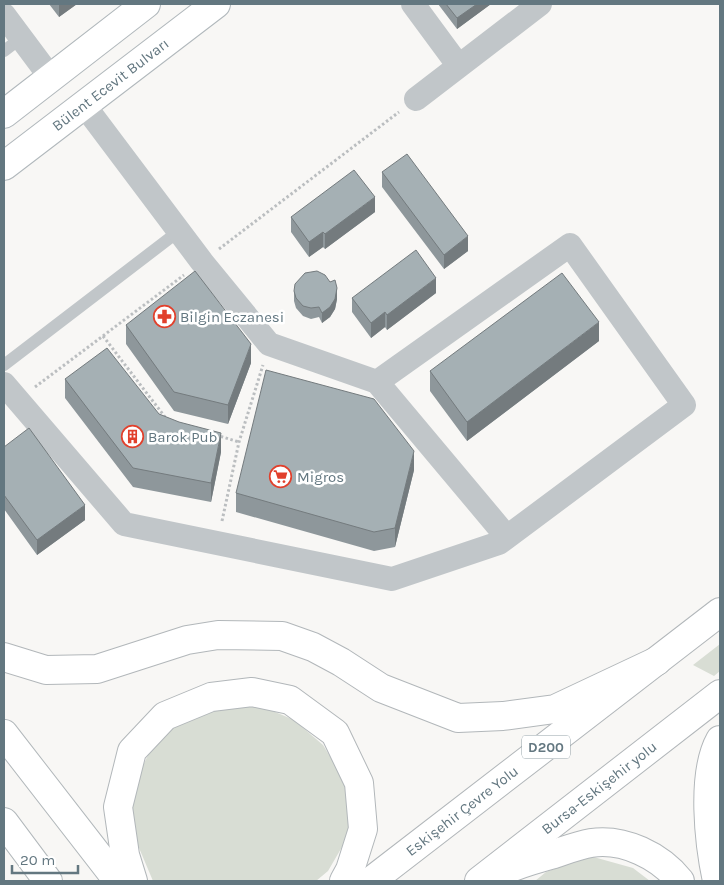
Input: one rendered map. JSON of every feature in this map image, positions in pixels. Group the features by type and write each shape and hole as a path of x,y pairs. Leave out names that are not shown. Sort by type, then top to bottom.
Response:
{"main road":[{"path":"4,114 146,4"},
{"name":"Bülent Ecevit Bulvarı","path":"4,166 216,4"},
{"name":"Eskişehir Çevre Yolu","path":"371,881 720,612"},
{"path":"4,657 46,670 97,669 187,640 245,634 282,636 313,647 342,662 382,688 458,718 503,716 555,708 657,661"},
{"path":"133,881 125,855 118,807 132,751 165,716 210,697 252,692 290,700 335,733 359,783 363,829 350,870 344,881"},
{"name":"Bursa-Eskişehir yolu","path":"479,881 720,694"},
{"path":"4,734 118,881"},
{"path":"718,881 711,854 708,806 714,751 720,740"},
{"path":"4,822 48,881"},
{"path":"485,881 519,864 591,843 618,843 642,851 662,864 680,881"}],"street":[{"path":"413,4 458,65"},
{"path":"416,99 540,4"},
{"path":"4,15 12,45 51,78"},
{"path":"84,105 179,231 269,344 377,382 507,537"},
{"path":"4,384 124,524 392,579 499,544 684,405 570,245 377,382"}],"lane":[{"path":"4,366 179,231"}],"path":[{"path":"104,336 169,423"},
{"path":"217,543 239,442 269,344"},
{"path":"213,434 239,442"}],"shaded area":[{"path":"720,644 720,671 714,676 693,665"},
{"path":"261,706 294,720 323,745 348,786 349,835 328,871 316,881 153,881 134,836 130,808 133,786 149,753 173,725 211,707"},
{"path":"590,856 633,868 650,881 535,881 546,872"}],"building":[{"path":"446,4 477,4 457,18"},
{"path":"407,154 468,236 444,255 382,172"},
{"path":"354,170 375,197 325,234 323,232 309,242 291,217"},
{"path":"416,250 436,278 387,315 385,312 371,323 352,298"},
{"path":"195,271 251,344 228,405 174,392 126,325"},
{"path":"317,271 325,275 330,282 335,280 337,288 335,299 330,307 322,313 319,307 303,306 296,298 294,291 295,284 305,273"},
{"path":"562,273 599,322 467,422 430,371"},
{"name":"Barok Pub","path":"107,348 159,414 179,422 221,433 211,483 133,468 65,379"},
{"path":"266,370 374,399 414,451 395,528 374,532 236,493"},
{"path":"29,428 85,505 37,540 4,495 4,447"}],"place":[{"name":"Bilgin Eczanesi","path":"164,317"},
{"name":"Barok Pub","path":"132,437"},
{"name":"Migros","path":"281,477"}]}
